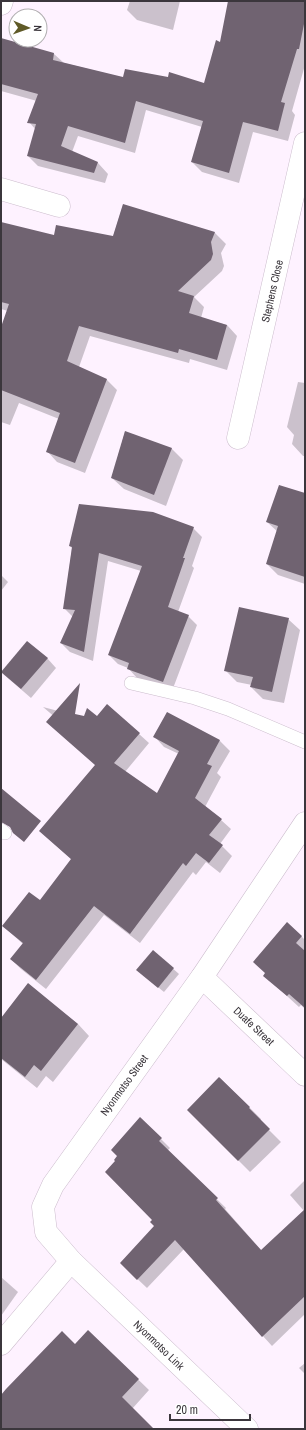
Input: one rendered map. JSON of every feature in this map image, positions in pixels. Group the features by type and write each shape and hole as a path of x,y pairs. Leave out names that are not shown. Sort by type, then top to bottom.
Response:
{"street":[{"name":"Stephens Close","path":"238,438 305,143"},
{"path":"1,188 59,206"},
{"name":"Nyonmotso Street","path":"71,1261 46,1232 43,1207 52,1185 202,977 305,823"},
{"name":"Duafe Street","path":"202,977 305,1075"},
{"path":"1,1344 71,1261"},
{"name":"Nyonmotso Link","path":"71,1261 247,1429"}],"lane":[{"path":"131,683 195,698 228,708 305,742"}],"building":[{"path":"228,1 305,1 305,19 299,49 297,49 281,102 285,103 278,131 243,122 229,173 191,162 203,121 136,101 125,143 68,126 61,146 98,162 94,173 27,156 36,124 27,123 38,94 1,84 1,38 8,40 8,48 36,48 54,53 53,60 123,77 125,69 168,77 169,72 204,83 216,40 220,42"},
{"path":"123,204 215,232 211,242 213,254 211,260 178,291 194,296 189,313 227,325 217,360 179,349 178,353 79,326 67,361 107,379 75,463 46,452 60,413 1,390 1,327 9,304 1,302 1,222 54,235 56,225 113,236"},
{"path":"125,431 172,448 154,495 111,478"},
{"path":"279,485 305,493 305,577 266,564 278,526 266,522"},
{"path":"79,504 153,512 194,527 168,607 189,615 163,682 127,669 129,663 108,655 142,566 99,553 84,652 60,643 75,610 63,609 72,547 69,546"},
{"path":"239,607 289,618 272,692 250,687 253,677 224,671"},
{"path":"27,641 48,658 21,689 1,672"},
{"path":"80,683 75,714 84,716 87,708 97,716 107,704 140,733 114,763 157,793 179,751 153,737 167,712 220,740 207,764 212,766 195,798 222,819 209,835 223,845 209,863 196,853 186,866 183,863 130,934 94,906 36,980 10,959 23,943 2,926 29,892 40,900 71,859 39,831 95,765 46,722"},
{"path":"1,788 41,821 24,842 13,833 10,827 1,822"},
{"path":"287,922 302,936 296,943 305,951 305,1008 289,994 287,996 263,976 265,973 253,962"},
{"path":"153,950 174,968 158,988 136,970"},
{"path":"28,983 78,1024 41,1071 34,1065 25,1077 1,1058 1,1018"},
{"path":"219,1077 270,1129 238,1161 187,1110"},
{"path":"140,1117 162,1138 159,1141 218,1198 216,1200 261,1250 305,1209 305,1296 262,1337 175,1240 137,1280 120,1263 154,1226 150,1222 152,1220 105,1172 115,1161 114,1160 117,1156 111,1150"},
{"path":"88,1330 139,1379 122,1397 154,1429 1,1429 1,1395 6,1389 62,1331 75,1344"}]}
